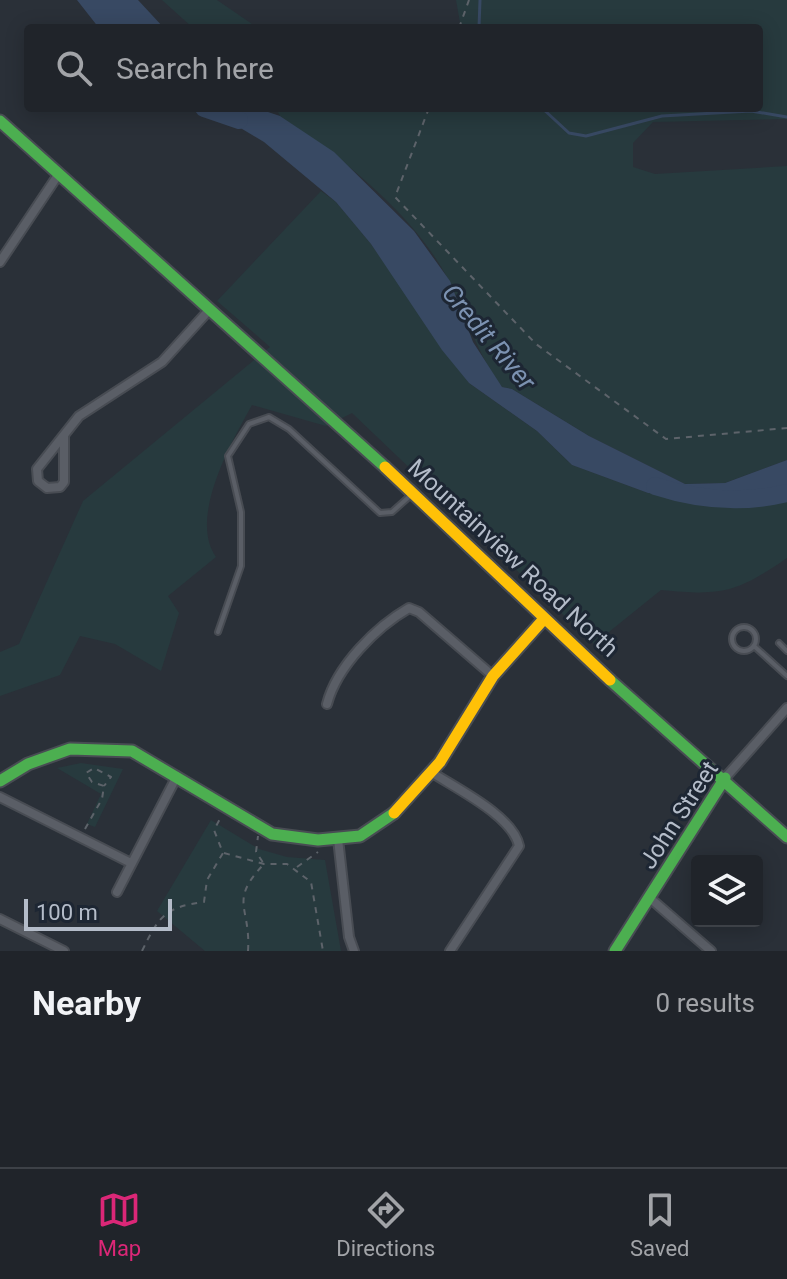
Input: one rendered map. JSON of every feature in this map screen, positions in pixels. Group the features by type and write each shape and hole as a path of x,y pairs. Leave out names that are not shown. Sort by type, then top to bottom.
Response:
{"main road":[{"name":"Mountainview Road North","path":"0,121 412,494 543,620 786,835"},
{"path":"0,781 28,764 70,749 132,751 261,828 302,840 360,836 400,809 431,772 493,676 543,620"},
{"name":"John Street","path":"615,951 651,899 725,778"}],"street":[{"path":"0,262 58,175"},
{"path":"64,437 64,482 60,487 47,488 38,481 37,469 64,437 89,408 162,362 210,309"},
{"path":"327,704 333,682 393,615 409,608 419,612 493,676"},
{"name":"John Street","path":"725,778 787,708"},
{"path":"431,772 500,818 517,836 519,846 450,951"},
{"path":"117,892 129,862 177,776"},
{"path":"0,797 129,862"},
{"path":"338,839 349,937 354,951"},
{"path":"651,899 711,951"},
{"path":"0,919 64,951"}],"lane":[{"path":"218,632 241,566 241,512 228,456 249,424 269,417 289,429 380,513 392,512 412,494"},
{"path":"741,628 752,631 756,637 754,646 745,651 738,649 733,643 734,633 741,628"},
{"path":"779,643 787,651"},
{"path":"754,646 787,676"}],"path":[{"path":"460,24 469,0"},
{"path":"427,112 395,197 536,344 666,439 787,428"},
{"path":"80,837 111,777 107,772 94,768 86,773 92,782 104,786"},
{"path":"223,853 214,830 226,807"},
{"path":"261,828 256,852 264,864"},
{"path":"296,868 338,839"},
{"path":"223,853 264,864 287,864 311,882 323,951"},
{"path":"142,951 159,919 174,906 204,902 207,880 223,853"},
{"path":"248,951 249,931 241,898 253,872 264,864"}],"green space":[{"path":"162,0 217,0 252,24 189,24"},
{"path":"456,0 787,0 787,119 653,122 633,143 633,167 655,174 787,166 787,460 725,483 685,484 589,436 512,389 502,387 479,349 450,283 418,234 375,189 278,112 763,112 763,24 460,24"},
{"path":"321,191 336,202 371,244 469,383 537,431 572,465 648,493 787,485 787,558 755,579 728,589 715,592 661,590 594,644 352,413 326,426 252,405 224,459 210,501 207,522 209,541 216,557 168,596 179,613 161,671 115,644 80,636 60,675 0,696 0,652 19,644 83,501 270,347 217,301"},
{"path":"81,763 123,769 95,827 87,824 101,794 57,768"},
{"path":"211,820 259,849 287,857 325,860 341,951 205,951 157,911"}],"water":[{"path":"77,0 138,0 160,24 96,24"},
{"name":"Credit River","path":"214,112 268,112 280,116 334,152 414,231 450,281 473,342 502,387 512,389 589,436 685,484 725,483 787,460 787,485 746,494 648,493 572,465 537,431 469,383 442,350 371,244 336,202 264,142"}],"waterway":[{"path":"479,24 480,0"},
{"name":"Credit River","path":"216,112 239,120"},
{"path":"546,112 569,133 586,136 662,116 733,112"},
{"path":"757,112 787,117"},
{"name":"Credit River","path":"655,486 687,495 720,499 753,499 787,493"}],"traffic: fast":[{"path":"0,121 385,467"},
{"path":"610,680 787,837"},
{"path":"0,781 28,764 70,749 132,751 272,834 318,840 360,836 394,813"},
{"path":"615,951 725,778"}],"traffic: slow":[{"path":"385,467 610,680"},
{"path":"394,813 440,762 493,676 543,620"}]}
